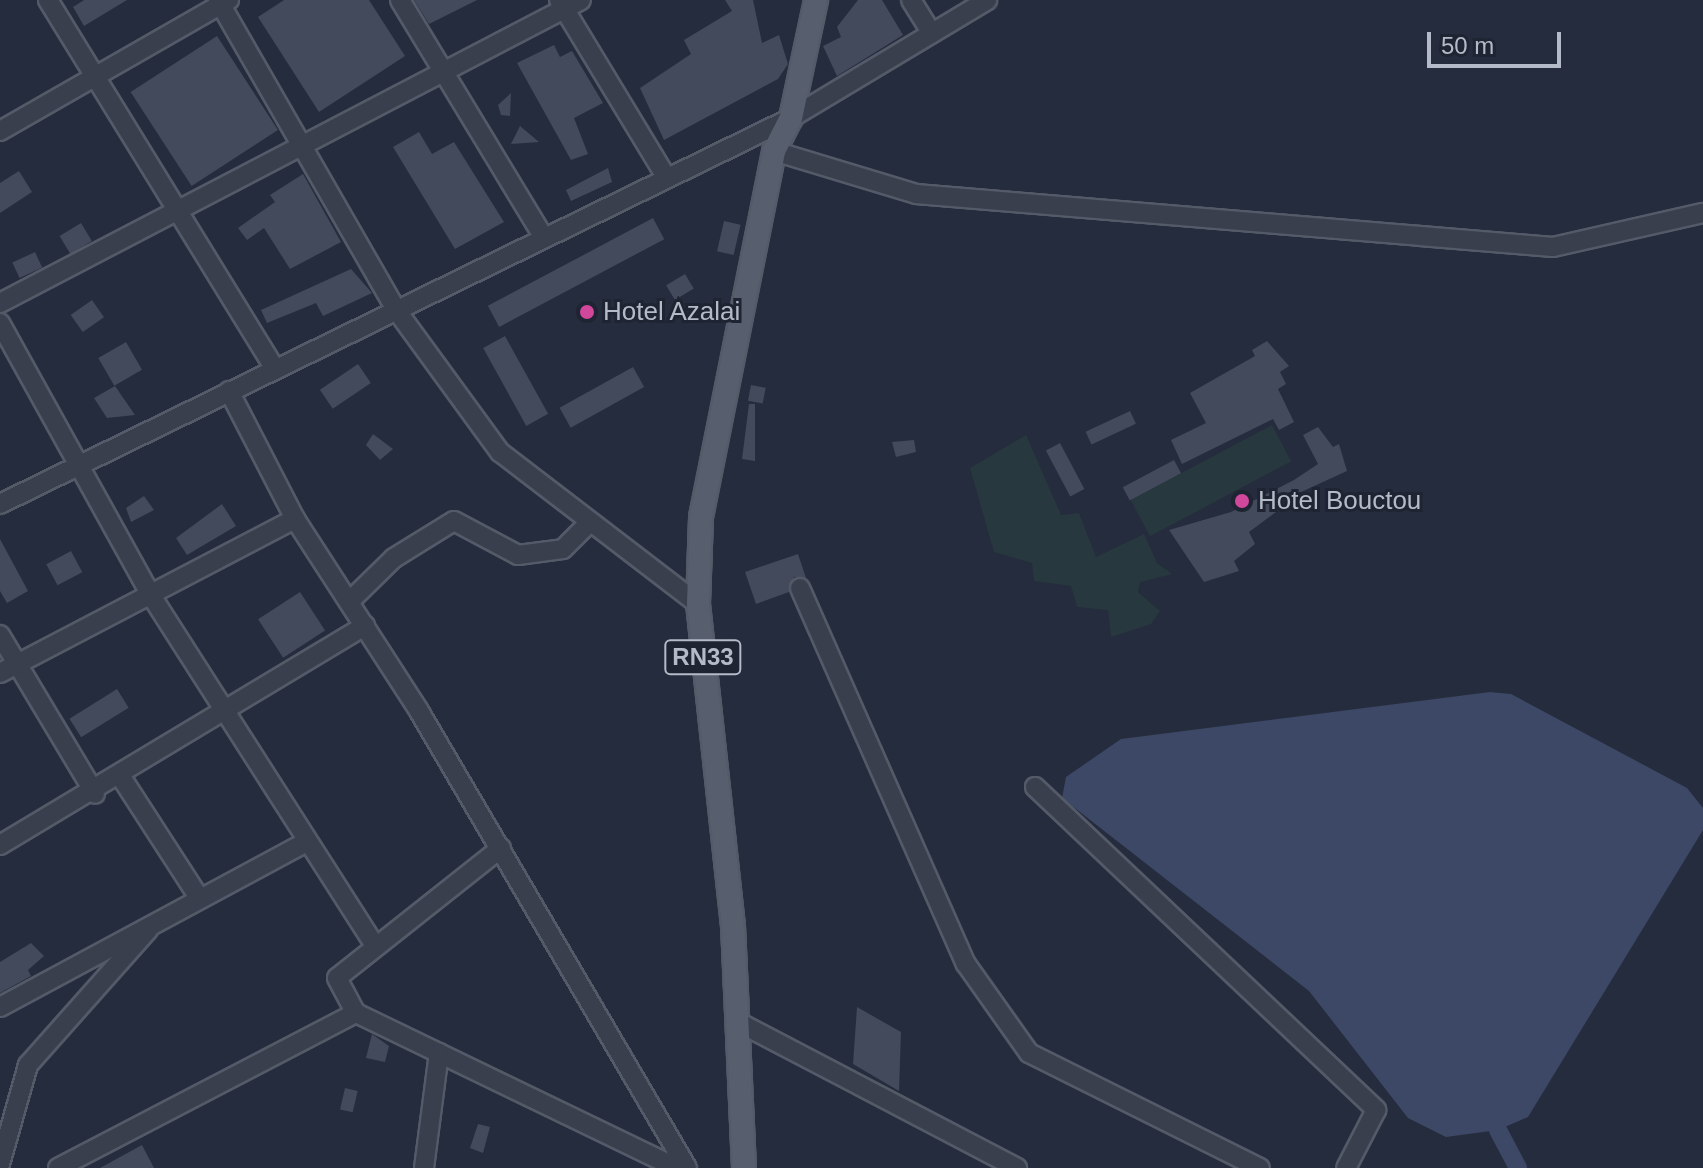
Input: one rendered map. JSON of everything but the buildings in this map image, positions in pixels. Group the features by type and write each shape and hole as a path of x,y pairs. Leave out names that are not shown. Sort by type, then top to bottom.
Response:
{"main road":[{"name":"RN33","path":"744,1168 738,1022 698,604 701,517 718,408 774,151 791,118 816,0"}],"street":[{"path":"400,0 544,238"},
{"path":"911,0 932,33"},
{"path":"0,504 397,311 665,175 791,118 987,0"},
{"path":"50,1 275,369"},
{"path":"0,131 96,78 222,2 397,311 500,452 698,604"},
{"path":"0,303 302,146 441,67 568,3 665,175"},
{"path":"774,151 916,194 1553,247 1703,213"},
{"path":"0,323 77,467 152,597 223,713 373,943"},
{"path":"229,391 295,519 365,626 501,848 687,1168"},
{"path":"0,673 152,597 295,519"},
{"path":"349,602 394,558 454,521 518,555 563,549 590,522"},
{"path":"800,588 966,964 1029,1053 1260,1168"},
{"path":"0,845 95,794 365,626"},
{"path":"0,635 95,794"},
{"path":"121,777 200,899"},
{"path":"1035,787 1376,1110 1346,1168"},
{"path":"0,1007 306,842"},
{"path":"501,848 373,943 337,978 356,1013 676,1168"},
{"path":"0,1164 28,1065 150,926"},
{"path":"67,1166 356,1013"},
{"path":"738,1022 1017,1168"},
{"path":"424,1168 439,1053"}],"shaded area":[{"path":"1272,425 1291,461 1150,536 1131,500"},
{"path":"1026,435 1061,515 1079,513 1096,557 1144,534 1157,563 1172,574 1140,582 1138,592 1160,611 1151,624 1111,637 1108,610 1077,607 1071,586 1034,581 1032,563 994,552 970,468"}],"water":[{"path":"1490,692 1511,694 1687,788 1703,808 1703,830 1528,1117 1498,1130 1446,1137 1408,1118 1309,991 1062,798 1066,777 1121,739"}],"waterway":[{"path":"1498,1130 1518,1168"}],"place":[{"name":"Hotel Azalai","path":"587,312"},
{"name":"Hotel Bouctou","path":"1242,501"}]}
